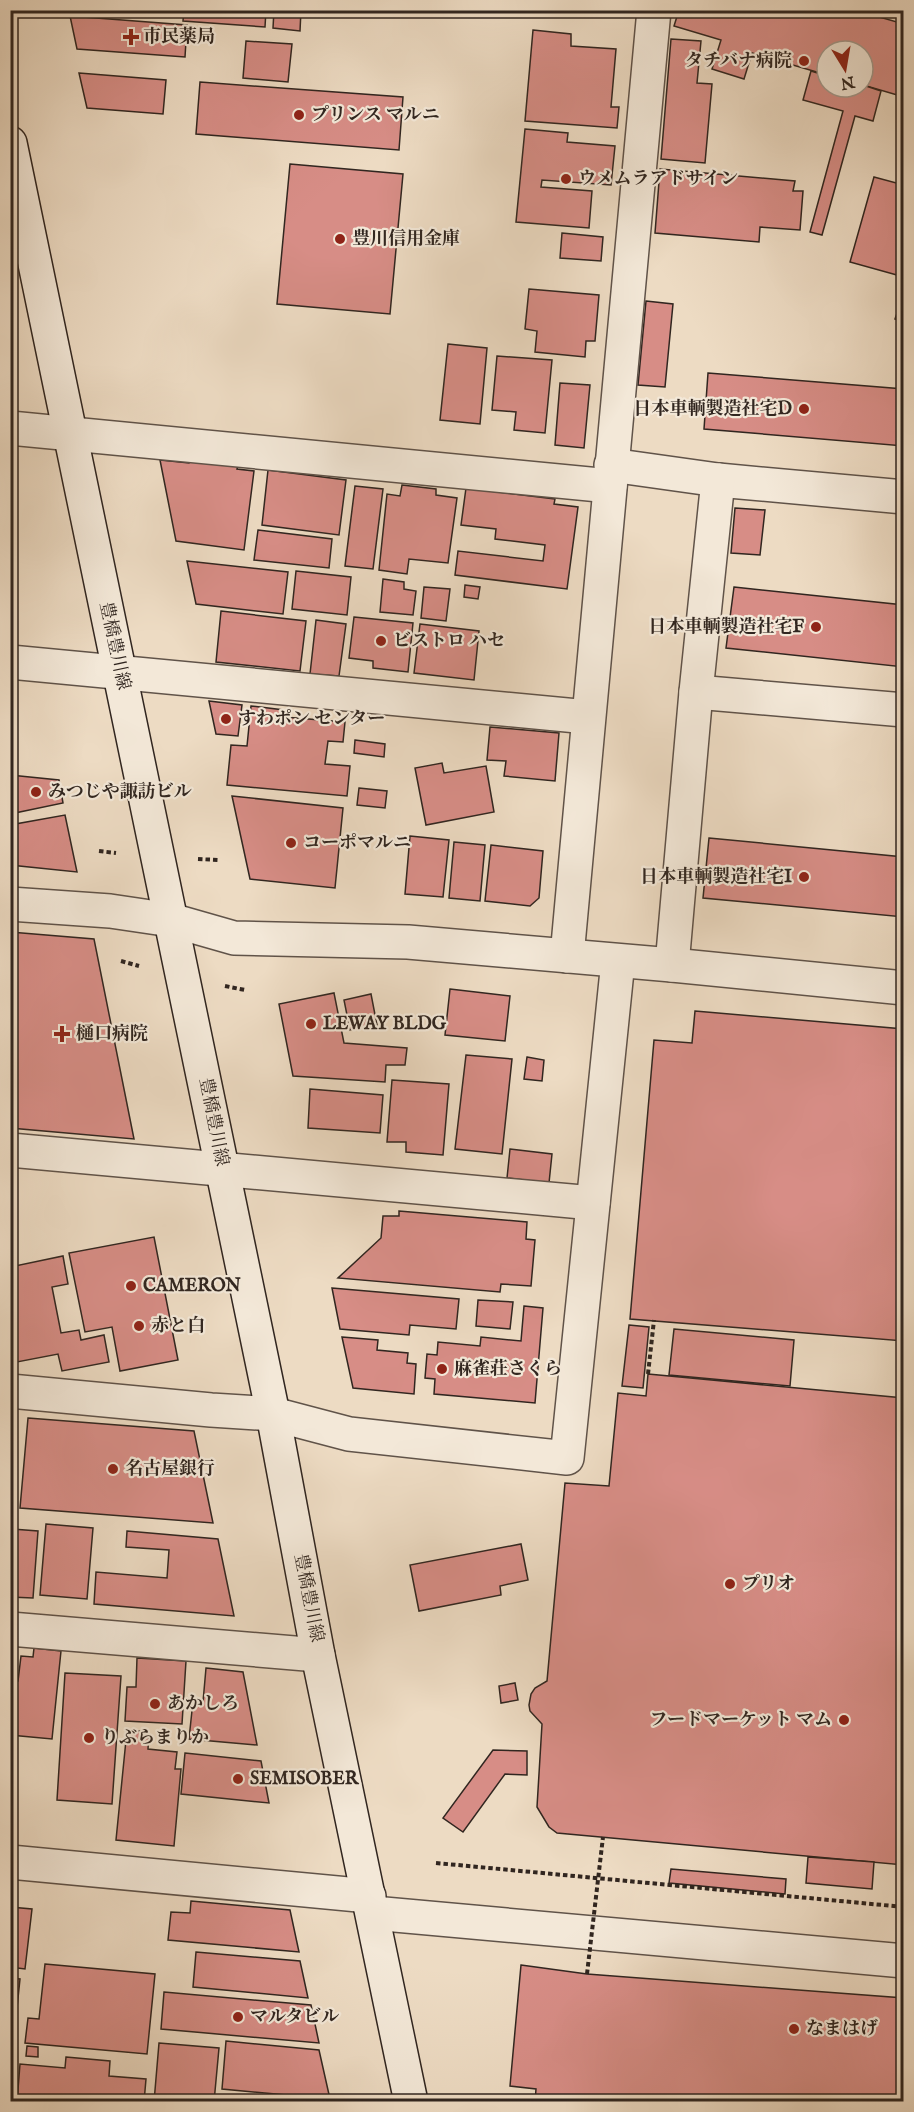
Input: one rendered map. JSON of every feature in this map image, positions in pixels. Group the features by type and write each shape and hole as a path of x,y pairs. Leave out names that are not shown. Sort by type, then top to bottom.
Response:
{"street":[{"path":"567,956 650,11"},
{"name":"豊橋豊川線","path":"10,143 15,186 120,671 273,1414 318,1655 411,2102"},
{"path":"10,428 70,435 610,476 718,480 903,497"},
{"path":"672,965 696,692 718,480"},
{"path":"10,662 588,717"},
{"path":"696,692 903,710"},
{"path":"10,904 110,912 171,921 234,938 408,942 903,988"},
{"path":"10,1391 273,1414 349,1434 567,1458 618,961"},
{"path":"10,1150 593,1203"},
{"path":"10,1629 318,1655"},
{"path":"10,1862 371,1905 903,1961"}],"path":[{"path":"648,1374 654,1320"},
{"path":"587,1974 603,1837"},
{"path":"436,1863 903,1907"}],"building":[{"path":"184,10 266,10 265,27 183,21"},
{"path":"274,10 301,10 300,31 273,28"},
{"name":"タチバナ病院","path":"679,10 855,10 904,24 904,97 875,89 875,39 815,39 815,71 752,53 744,79 712,69 721,40 674,26"},
{"name":"市民薬局","path":"70,16 187,25 185,57 77,49"},
{"path":"533,30 571,34 571,46 616,49 611,107 619,107 617,128 525,121"},
{"path":"671,39 701,41 697,83 712,84 705,163 661,159"},
{"path":"246,41 292,44 288,82 243,78"},
{"path":"811,71 815,72 815,99 875,99 875,89 881,91 873,121 855,116 822,235 810,232 843,111 803,100"},
{"path":"79,73 166,80 163,114 87,108"},
{"name":"プリンス マルニ","path":"200,82 403,97 399,150 196,134"},
{"name":"ウメムラアドサイン","path":"525,129 568,133 567,142 615,146 611,185 542,180 541,187 592,191 589,228 516,222"},
{"name":"豊川信用金庫","path":"290,164 403,174 390,314 277,304"},
{"path":"660,169 795,181 793,191 803,191 800,230 760,227 759,242 655,233"},
{"path":"874,177 904,185 904,277 850,262"},
{"path":"562,233 603,237 601,261 560,258"},
{"path":"529,289 599,295 595,341 586,341 585,357 535,352 537,331 525,329"},
{"path":"904,293 904,322 895,319"},
{"path":"646,301 673,304 665,387 638,385"},
{"path":"448,344 487,348 480,424 440,420"},
{"path":"497,356 552,360 545,433 514,430 516,412 492,410"},
{"name":"日本車輌製造社宅D","path":"708,373 904,389 904,446 704,429"},
{"path":"560,383 590,385 584,448 555,445"},
{"path":"190,459 238,465 237,469 254,471 244,550 176,541 160,460 189,463"},
{"path":"268,470 346,480 339,535 262,525"},
{"path":"402,485 436,489 436,495 457,498 448,563 409,559 407,574 379,570 387,494 400,496"},
{"path":"355,486 383,489 373,569 345,566"},
{"path":"466,488 555,499 554,504 578,507 567,589 455,575 458,551 543,561 545,545 495,539 496,529 461,525"},
{"path":"735,508 765,510 760,555 731,553"},
{"path":"258,530 332,539 329,568 254,560"},
{"path":"187,561 288,572 283,614 196,604"},
{"path":"296,571 351,577 347,615 292,609"},
{"path":"383,579 404,582 404,589 416,591 413,615 380,612"},
{"path":"465,585 480,587 478,599 464,597"},
{"path":"424,587 450,589 446,621 421,618"},
{"name":"日本車輌製造社宅F","path":"734,587 904,605 904,667 726,648"},
{"path":"221,611 306,621 300,671 216,662"},
{"name":"ビストロ ハセ","path":"354,617 413,623 408,672 373,668 373,661 349,658"},
{"path":"316,620 346,624 339,676 310,674"},
{"path":"420,624 479,631 474,680 414,673"},
{"name":"すわポン センター","path":"209,701 242,705 238,736 216,734"},
{"path":"251,706 284,710 284,717 345,722 343,742 328,741 325,764 350,766 347,796 227,785 231,745 247,746"},
{"path":"490,727 559,733 555,781 504,776 506,761 487,760"},
{"path":"355,740 385,744 384,757 354,753"},
{"path":"442,763 444,773 486,766 494,812 426,825 415,768"},
{"name":"みつじや諏訪ビル","path":"10,775 59,780 63,803 10,814"},
{"path":"359,788 387,791 385,808 357,805"},
{"name":"コーポマルニ","path":"232,796 343,808 335,888 250,879"},
{"path":"65,815 77,872 10,865 10,825"},
{"path":"410,836 449,840 443,897 405,894"},
{"name":"日本車輌製造社宅I","path":"709,838 904,857 904,917 703,898"},
{"path":"454,842 485,845 480,901 449,898"},
{"path":"491,845 543,851 539,898 530,906 485,901"},
{"name":"樋口病院","path":"10,932 94,939 134,1139 10,1128"},
{"path":"450,989 510,996 505,1041 445,1035"},
{"name":"LEWAY BLDG","path":"334,993 344,1043 407,1048 405,1065 386,1065 385,1082 293,1076 279,1004"},
{"path":"371,994 377,1025 350,1030 344,1000"},
{"path":"695,1011 904,1029 904,1341 630,1319 654,1040 692,1043"},
{"path":"466,1055 512,1059 502,1154 455,1149"},
{"path":"527,1057 544,1060 542,1081 524,1079"},
{"path":"392,1080 449,1084 443,1155 406,1152 406,1142 387,1142"},
{"path":"310,1089 383,1095 380,1133 308,1128"},
{"path":"510,1149 552,1154 549,1183 507,1178"},
{"path":"399,1211 527,1222 526,1239 535,1240 531,1286 501,1284 500,1292 338,1278 381,1238 383,1216 399,1216"},
{"path":"154,1237 178,1360 120,1371 112,1327 85,1332 69,1253"},
{"path":"63,1256 68,1284 52,1287 61,1333 79,1330 81,1340 104,1335 109,1362 62,1371 58,1354 17,1362 10,1332 10,1267"},
{"path":"332,1288 459,1299 456,1329 410,1325 409,1335 340,1329"},
{"path":"478,1300 513,1302 510,1329 476,1326"},
{"path":"524,1306 543,1308 535,1403 434,1394 435,1379 425,1378 427,1354 437,1355 438,1342 480,1346 481,1337 521,1341"},
{"path":"629,1325 649,1327 643,1388 622,1386"},
{"path":"674,1329 794,1340 790,1386 669,1375"},
{"path":"342,1337 378,1340 377,1350 408,1353 407,1363 416,1364 414,1394 353,1388"},
{"name":"プリオ","path":"648,1374 904,1398 904,1865 557,1833 549,1827 537,1807 542,1724 530,1711 529,1705 535,1688 547,1681 565,1483 609,1486 618,1393 646,1396"},
{"name":"名古屋銀行","path":"28,1418 194,1431 213,1523 20,1508"},
{"path":"46,1524 93,1528 87,1599 40,1595"},
{"path":"12,1529 38,1531 33,1598 10,1597"},
{"path":"127,1531 218,1539 234,1616 94,1604 96,1572 167,1578 169,1550 126,1547"},
{"path":"521,1544 528,1580 500,1586 501,1595 419,1611 410,1565"},
{"path":"34,1648 61,1651 52,1739 10,1735 10,1681 18,1681 21,1656 33,1657"},
{"name":"あかしろ","path":"137,1658 186,1661 182,1724 125,1721 127,1687 136,1687"},
{"path":"206,1668 243,1672 257,1745 189,1739 193,1701 203,1702"},
{"name":"りぶらまりか","path":"65,1673 121,1676 112,1804 57,1800"},
{"path":"515,1683 518,1700 501,1703 499,1686"},
{"path":"127,1730 149,1732 148,1749 177,1752 175,1769 181,1769 174,1846 116,1840"},
{"path":"493,1750 527,1751 527,1775 505,1774 463,1832 443,1818"},
{"path":"185,1753 261,1761 269,1803 181,1794"},
{"path":"808,1857 874,1862 872,1889 806,1883"},
{"path":"671,1869 786,1879 785,1894 669,1883"},
{"path":"191,1901 290,1910 299,1952 168,1940 171,1912 190,1913"},
{"path":"10,1907 32,1909 25,1969 10,1967"},
{"path":"196,1952 300,1961 308,1998 193,1987"},
{"path":"45,1964 155,1974 147,2054 25,2043 28,2018 39,2019"},
{"path":"521,1965 587,1974 904,1998 904,2102 535,2102 536,2089 510,2086"},
{"path":"10,1978 20,1979 11,2065 10,2065"},
{"name":"マルタビル","path":"164,1992 311,2005 319,2043 161,2029"},
{"path":"226,2041 319,2050 330,2099 222,2089"},
{"path":"159,2043 219,2048 214,2102 154,2102"},
{"path":"27,2046 38,2047 38,2057 26,2056"},
{"path":"66,2057 110,2061 109,2076 146,2079 144,2102 17,2102 20,2064 65,2068"},
{"path":"233,2095 268,2098 268,2102 232,2102"}],"place":[{"name":"市民薬局","path":"131,37"},
{"name":"タチバナ病院","path":"804,61"},
{"name":"プリンス マルニ","path":"299,115"},
{"name":"ウメムラアドサイン","path":"566,179"},
{"name":"豊川信用金庫","path":"340,239"},
{"name":"日本車輌製造社宅D","path":"804,409"},
{"name":"日本車輌製造社宅F","path":"816,627"},
{"name":"ビストロ ハセ","path":"381,641"},
{"name":"すわポン センター","path":"226,719"},
{"name":"みつじや諏訪ビル","path":"36,792"},
{"name":"コーポマルニ","path":"291,843"},
{"name":"日本車輌製造社宅I","path":"804,877"},
{"name":"LEWAY BLDG","path":"311,1024"},
{"name":"樋口病院","path":"62,1034"},
{"name":"CAMERON","path":"131,1286"},
{"name":"赤と白","path":"139,1326"},
{"name":"麻雀荘さくら","path":"442,1369"},
{"name":"名古屋銀行","path":"113,1469"},
{"name":"プリオ","path":"730,1584"},
{"name":"あかしろ","path":"155,1704"},
{"name":"フードマーケット マム","path":"844,1720"},
{"name":"りぶらまりか","path":"89,1738"},
{"name":"SEMISOBER","path":"238,1779"},
{"name":"マルタビル","path":"238,2017"},
{"name":"なまはげ","path":"794,2029"}]}
